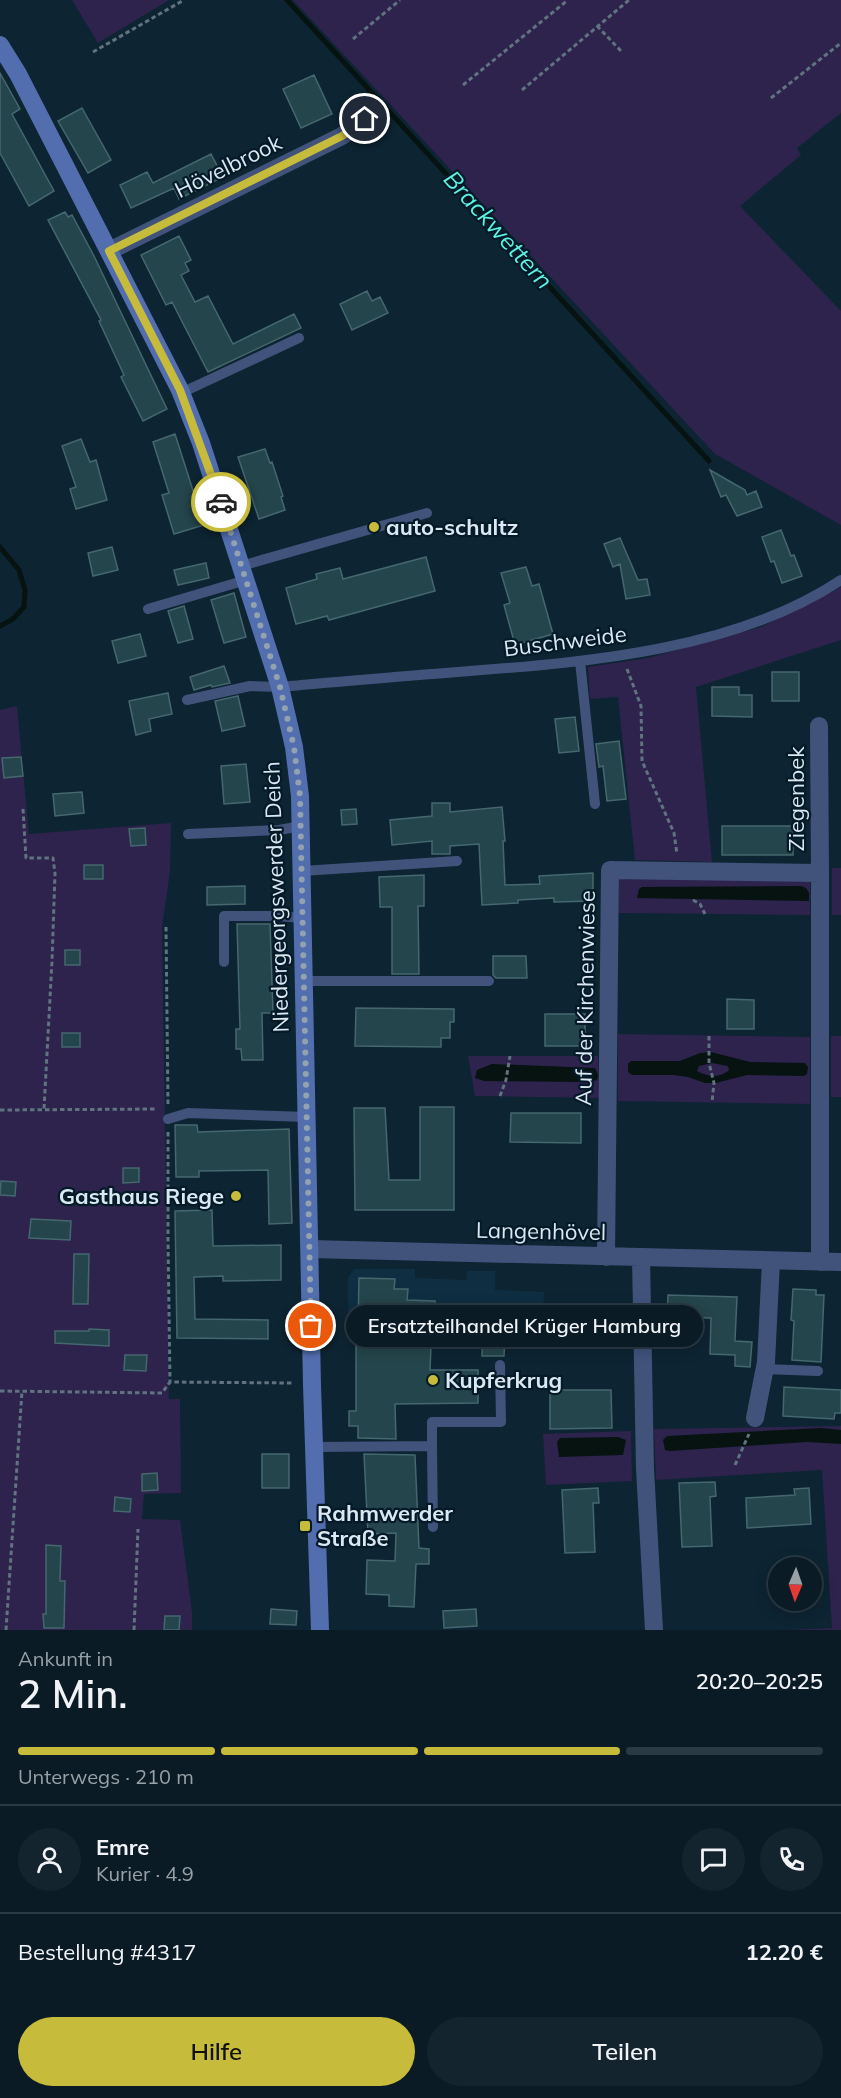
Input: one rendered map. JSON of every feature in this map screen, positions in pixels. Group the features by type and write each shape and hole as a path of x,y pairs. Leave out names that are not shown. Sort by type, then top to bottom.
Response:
{"street":[{"name":"Niedergeorgswerder Deich","path":"0,45 18,74 181,393 201,443 244,573 280,687 294,747 301,826 320,1630"},
{"name":"Hövelbrook","path":"109,251 342,136 365,119"},
{"name":"Ziegenbek","path":"819,726 820,873"},
{"name":"Auf der Kirchenwiese","path":"606,1257 610,870 820,873"},
{"path":"820,873 820,1262"},
{"name":"Langenhövel","path":"310,1249 841,1262"},
{"path":"641,1258 645,1469 654,1630"},
{"path":"752,1425 764,1369 771,1261"}],"lane":[{"path":"181,393 299,338"},
{"path":"148,609 244,573 427,513"},
{"name":"Buschweide","path":"187,700 250,686 280,687 580,661 669,646 760,621 841,580"},
{"path":"580,661 595,804"},
{"path":"188,834 279,830 301,826"},
{"path":"302,871 457,861"},
{"path":"224,962 224,916 303,918"},
{"path":"304,981 489,981"},
{"path":"168,1119 189,1113 307,1117"},
{"path":"433,1527 432,1422 501,1422 500,1365"},
{"path":"764,1369 818,1371"},
{"path":"314,1447 432,1446"}],"path":[{"path":"93,52 184,0"},
{"path":"353,39 400,0"},
{"path":"463,85 568,0"},
{"path":"522,90 629,0"},
{"path":"597,26 623,53"},
{"path":"771,98 841,43"},
{"path":"622,654 640,706 642,761 674,833 677,871"},
{"path":"23,809 26,858 53,858 55,873 44,1109"},
{"path":"693,900 700,904 705,914"},
{"path":"0,1110 168,1109 166,927"},
{"path":"709,1036 709,1063 714,1083 712,1102"},
{"path":"500,1096 506,1080 510,1056"},
{"path":"0,1391 162,1393 170,1382 168,1119"},
{"path":"170,1382 302,1383"},
{"path":"6,1630 22,1391"},
{"path":"735,1465 752,1425"},
{"path":"134,1630 138,1529"}],"shaded area":[{"path":"72,0 169,0 98,43"},
{"path":"293,0 841,0 841,113 797,148 801,155 740,206 841,311 841,525 715,454"},
{"path":"841,587 841,640 696,687 712,862 635,860 618,697 590,699 588,667 648,658 761,627"},
{"path":"17,706 29,834 171,823 170,871 162,928 169,1399 180,1399 181,1493 144,1494 142,1519 180,1520 192,1612 192,1630 0,1630 0,710"},
{"path":"832,868 841,868 841,915 832,915"},
{"path":"619,879 810,880 810,915 619,913"},
{"path":"801,886 809,893 809,901 637,898 639,889 642,887"},
{"path":"618,1034 810,1037 810,1104 618,1101"},
{"path":"831,1036 841,1036 841,1097 831,1097"},
{"path":"711,1052 750,1062 805,1063 808,1067 807,1074 804,1076 747,1075 716,1083 705,1083 674,1075 632,1075 628,1072 628,1064 631,1061 680,1061 700,1053","holes":["712,1063 728,1066 729,1070 726,1073 718,1075 697,1071 699,1066"]},
{"path":"468,1056 598,1056 599,1098 475,1096"},
{"path":"492,1064 595,1068 598,1075 597,1080 590,1082 484,1081 475,1078 477,1070"},
{"path":"354,1269 415,1269 415,1278 466,1280 467,1271 495,1271 495,1290 544,1292 543,1315 348,1315 348,1277"},
{"path":"841,1426 841,1630 788,1630 832,1628 822,1470 656,1480 654,1429"},
{"path":"821,1428 841,1430 841,1444 807,1442 670,1451 665,1450 663,1440 667,1436"},
{"path":"631,1431 632,1481 546,1485 543,1434"},
{"path":"618,1437 626,1440 623,1455 559,1457 557,1442 560,1438"}],"building":[{"path":"0,73 20,109 12,114 54,191 29,206 0,153"},
{"path":"314,75 332,114 301,128 283,89"},
{"path":"82,108 111,160 88,173 58,121"},
{"path":"211,154 223,177 179,199 174,188 131,208 120,185 147,172 153,183"},
{"path":"65,212 68,217 72,215 94,256 167,409 143,421 121,377 124,375 99,321 101,320 48,220"},
{"path":"179,236 191,260 185,263 189,271 181,275 195,302 208,296 233,344 294,314 301,328 208,372 172,302 166,305 141,255"},
{"path":"367,291 372,301 380,297 388,313 352,330 340,304"},
{"path":"175,434 204,525 174,534 162,495 169,493 153,442"},
{"path":"81,439 90,462 96,460 107,500 76,509 70,489 76,487 62,446"},
{"path":"265,449 270,463 272,462 285,510 259,519 238,457"},
{"path":"710,470 745,490 747,495 756,491 762,507 737,516 726,495 721,497"},
{"path":"781,530 802,576 782,583 762,537"},
{"path":"620,538 638,580 647,579 650,595 626,599 620,564 613,567 604,544"},
{"path":"112,547 118,570 93,576 88,553"},
{"path":"426,557 435,591 329,620 327,616 296,624 286,588 317,579 316,574 340,568 343,579"},
{"path":"206,563 209,578 178,585 174,570"},
{"path":"526,567 532,586 539,584 553,634 515,645 504,605 510,603 501,573"},
{"path":"234,593 246,637 224,643 211,600"},
{"path":"184,606 193,639 178,643 168,611"},
{"path":"140,634 146,656 118,663 112,641"},
{"path":"224,666 230,683 194,690 190,677"},
{"path":"772,672 799,672 799,701 772,701"},
{"path":"712,687 739,687 739,695 752,695 752,717 712,716"},
{"path":"168,693 172,714 149,719 151,731 136,735 129,701"},
{"path":"238,696 245,726 222,731 215,701"},
{"path":"575,717 579,751 559,753 555,719"},
{"path":"619,741 626,799 607,801 603,766 599,767 596,744"},
{"path":"21,757 23,776 4,778 2,758"},
{"path":"246,764 250,802 224,804 221,766"},
{"path":"82,792 84,813 55,816 53,794"},
{"path":"432,803 450,803 450,812 502,807 505,885 540,884 539,876 593,873 593,901 554,902 554,898 482,905 479,844 450,846 450,854 432,854 432,841 392,845 390,820 432,816"},
{"path":"356,809 357,824 342,825 341,810"},
{"path":"722,826 793,826 793,855 722,855"},
{"path":"145,828 146,845 131,846 129,829"},
{"path":"84,865 103,865 103,879 84,879"},
{"path":"424,875 424,906 418,906 419,974 392,974 392,907 380,907 379,877"},
{"path":"245,886 245,904 207,905 207,887"},
{"path":"237,924 270,924 273,1013 262,1013 263,1060 242,1060 241,1049 236,1049 236,1029 240,1029"},
{"path":"65,950 80,950 80,965 65,965"},
{"path":"493,956 526,956 527,978 496,978 493,975"},
{"path":"727,999 754,1000 754,1029 727,1029"},
{"path":"356,1008 454,1009 454,1022 450,1022 450,1038 441,1038 441,1047 355,1046"},
{"path":"545,1014 585,1014 585,1046 545,1046"},
{"path":"62,1033 80,1033 80,1047 62,1047"},
{"path":"420,1107 454,1107 454,1210 355,1210 354,1108 385,1108 389,1180 420,1180"},
{"path":"511,1113 581,1113 581,1143 510,1142"},
{"path":"175,1125 197,1125 198,1132 289,1129 292,1223 269,1224 268,1170 199,1171 199,1177 176,1177"},
{"path":"123,1168 139,1168 139,1182 123,1183"},
{"path":"1,1181 16,1182 15,1196 0,1195"},
{"path":"212,1210 213,1246 281,1245 281,1280 223,1281 223,1276 194,1277 195,1319 268,1320 268,1339 177,1338 175,1211"},
{"path":"31,1219 71,1221 70,1240 29,1238"},
{"path":"74,1254 89,1254 88,1304 73,1304"},
{"path":"359,1278 395,1279 394,1289 408,1289 407,1300 435,1301 434,1315 394,1314 394,1344 431,1346 430,1370 478,1370 478,1403 395,1404 396,1439 358,1438 358,1426 349,1426 349,1411 356,1411 356,1325 358,1325"},
{"path":"793,1289 816,1290 816,1295 824,1295 821,1362 792,1360"},
{"path":"668,1295 737,1297 735,1341 752,1342 750,1367 735,1366 735,1355 710,1354 711,1318 667,1317"},
{"path":"483,1318 506,1319 504,1356 482,1356"},
{"path":"89,1329 109,1330 109,1346 55,1343 55,1331 89,1331"},
{"path":"125,1355 147,1355 146,1371 124,1370"},
{"path":"784,1387 841,1390 841,1413 835,1413 834,1419 783,1416"},
{"path":"550,1390 611,1390 612,1428 550,1429"},
{"path":"262,1454 289,1454 289,1488 262,1488"},
{"path":"364,1454 415,1455 419,1548 429,1549 429,1564 416,1564 414,1607 389,1606 389,1595 366,1594 367,1560 395,1561 396,1533 368,1534"},
{"path":"157,1473 158,1490 142,1491 142,1474"},
{"path":"715,1482 716,1496 710,1497 712,1546 682,1547 679,1483"},
{"path":"598,1488 599,1503 593,1503 595,1552 565,1553 562,1490"},
{"path":"809,1488 811,1524 747,1528 746,1498 795,1495 794,1489"},
{"path":"115,1497 131,1499 130,1512 114,1511"},
{"path":"46,1545 61,1546 60,1581 65,1581 64,1628 44,1628"},
{"path":"271,1609 297,1611 296,1625 270,1624"},
{"path":"476,1609 477,1626 444,1628 443,1611"},
{"path":"165,1616 180,1616 179,1630 164,1630"}],"waterway":[{"name":"Brackwettern","path":"287,0 709,461"},
{"path":"0,547 19,570 25,590 24,607 13,619 0,626"}],"way so far":[{"path":"221,502 280,687 294,747 300,796 311,1326"}],"place":[{"name":"auto-schultz","path":"374,527"},
{"name":"Gasthaus Riege","path":"236,1196"},
{"name":"Ersatzteilhandel Krüger Hamburg","path":"311,1326"},
{"name":"Kupferkrug","path":"433,1380"},
{"name":"Rahmwerder Straße","path":"305,1526"}],"route":[{"path":"221,502 180,390 109,251 342,136 365,119"}]}
